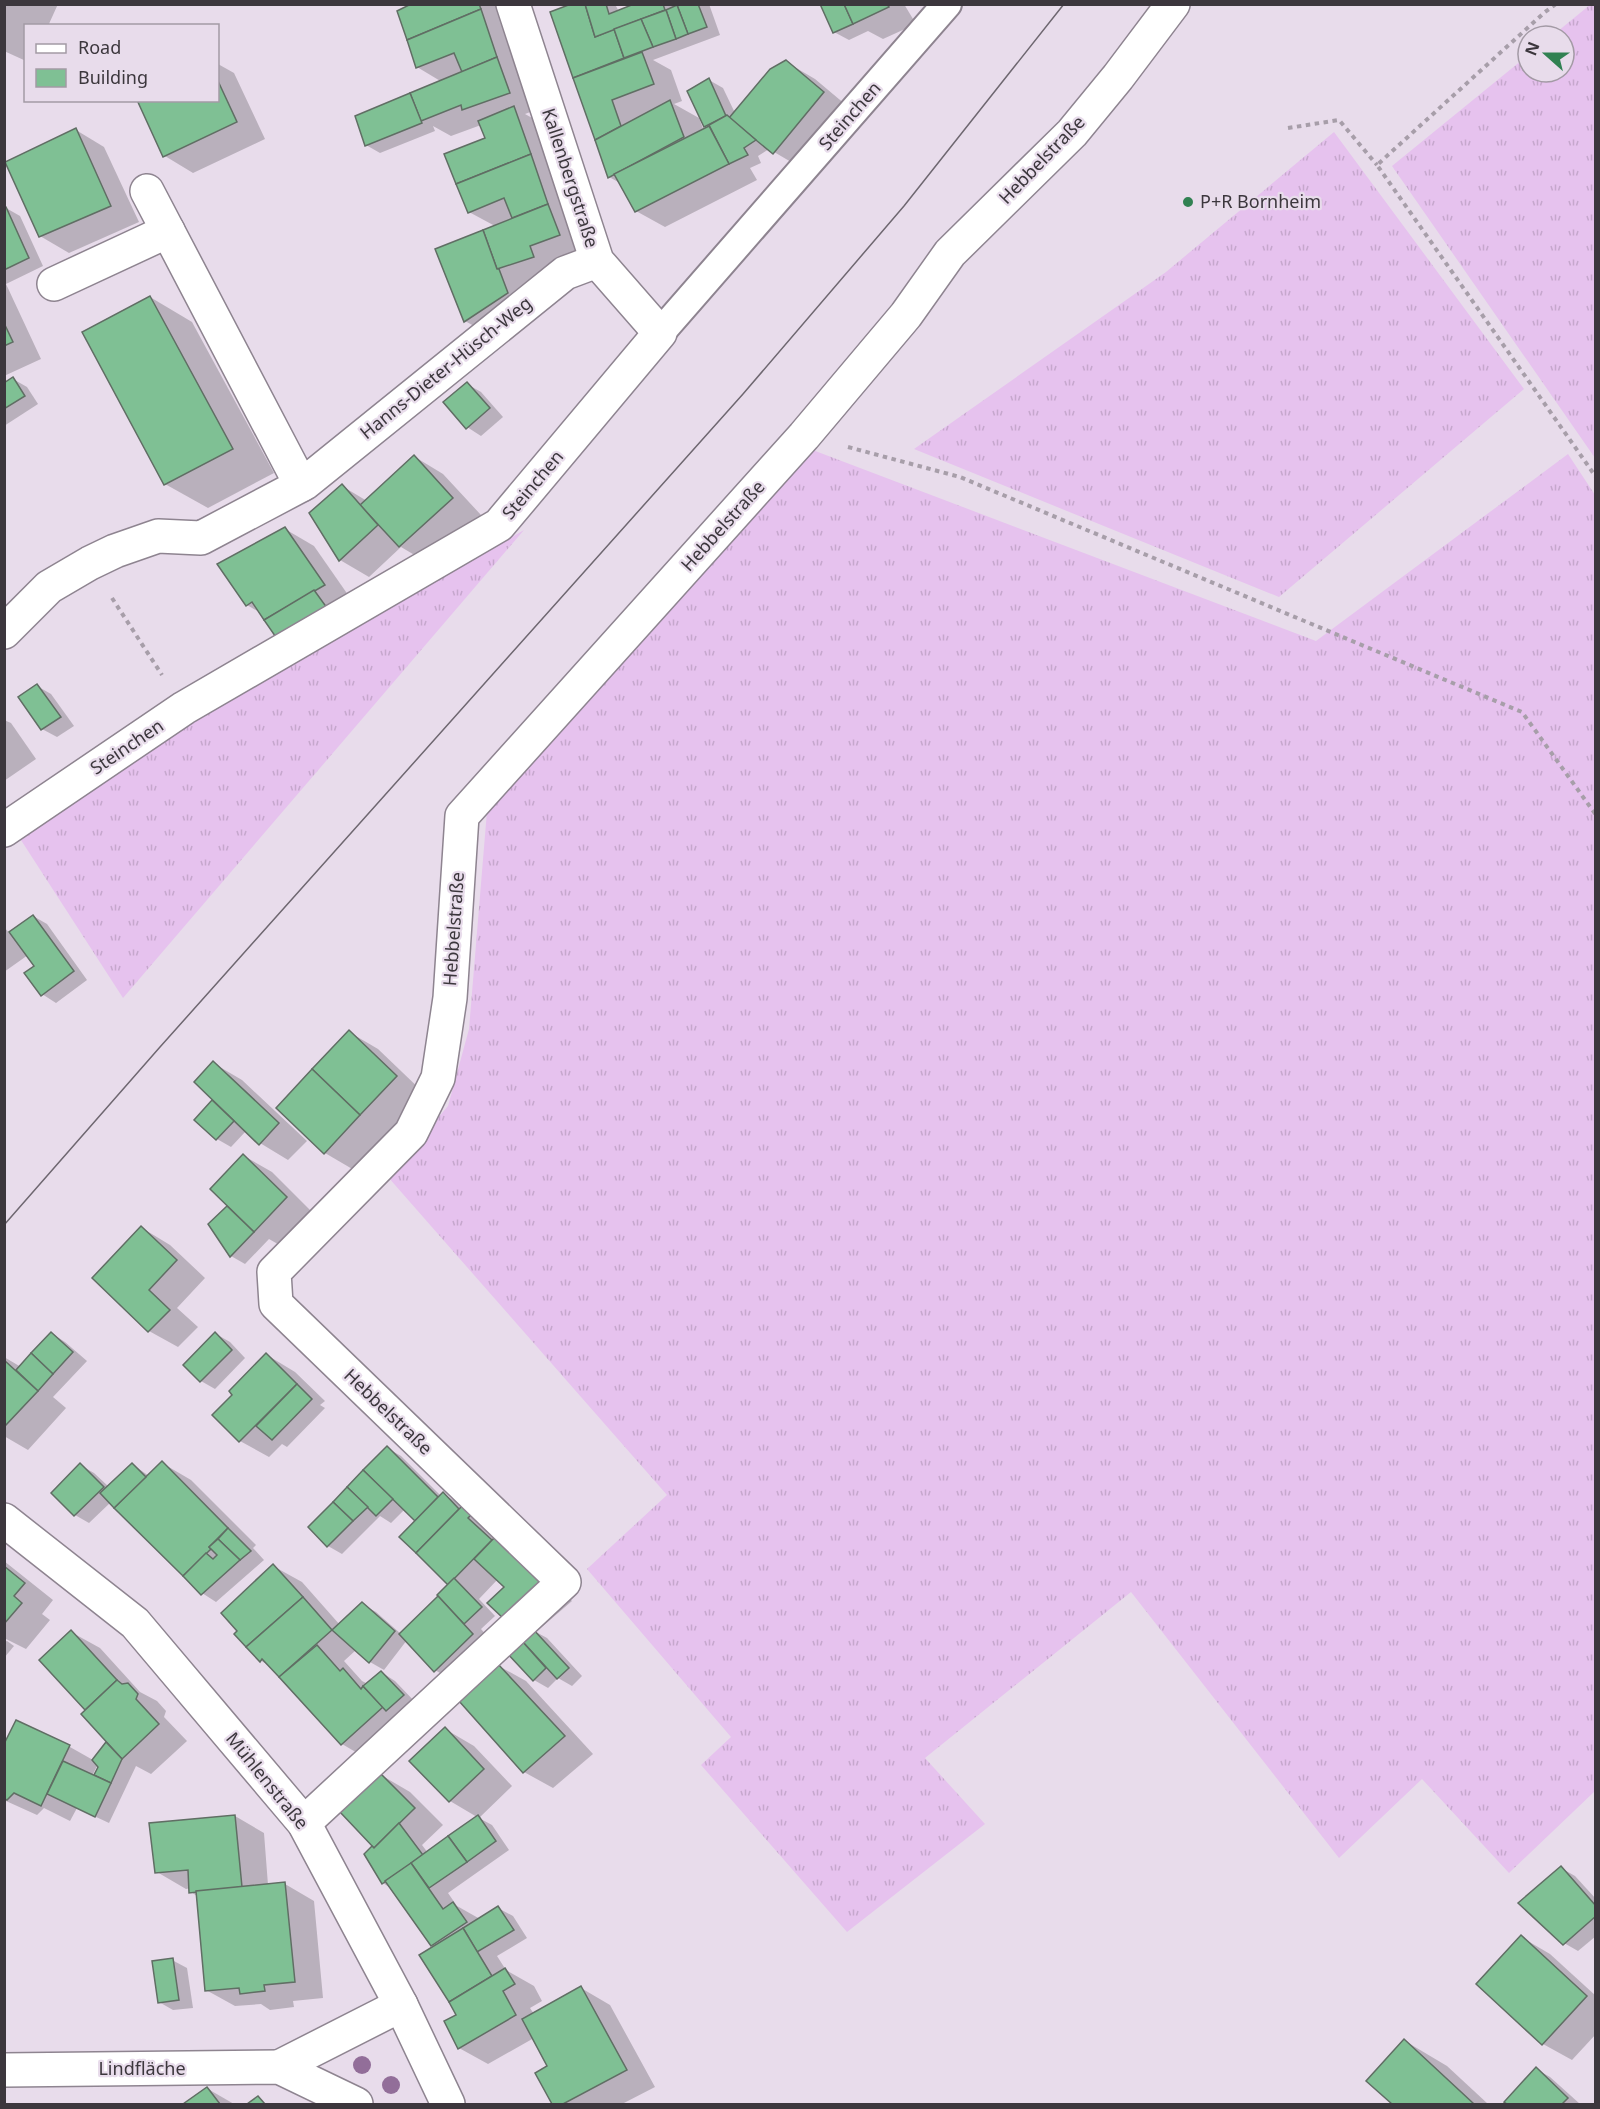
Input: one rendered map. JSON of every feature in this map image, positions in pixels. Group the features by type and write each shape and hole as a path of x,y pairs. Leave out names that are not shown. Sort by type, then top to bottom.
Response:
{"street":[{"name":"Kallenbergstraße","path":"513,4 597,261 660,333"},
{"name":"Hebbelstraße","path":"304,1823 564,1582 276,1304 274,1272 411,1133 438,1078 450,999 462,816 804,436 906,315 950,253 1072,133 1173,4"},
{"path":"147,191 301,485"},
{"path":"54,284 168,231"},
{"name":"Hanns-Dieter-Hüsch-Weg","path":"4,632 49,587 90,563 115,551 158,536 201,538 301,485 565,273 597,261"},
{"name":"Steinchen","path":"4,831 184,708 499,525 660,333"},
{"name":"Mühlenstraße","path":"4,1520 135,1623 304,1823 401,2004 448,2104"},
{"name":"Lindfläche","path":"279,2067 401,2004"},
{"name":"Lindfläche","path":"4,2070 279,2067 356,2104"}],"lane":[{"name":"Steinchen","path":"660,333 947,4"}],"path":[{"path":"1377,165 1556,4"},
{"path":"1288,128 1339,120 1377,165 1596,477"},
{"path":"804,436 960,477 1522,712 1596,815"},
{"path":"90,563 184,708"}],"green space":[{"path":"1591,4 1596,5 1595,458 1392,166 1516,65 1516,84 1576,84 1576,24 1567,24"},
{"path":"1334,132 1524,389 1279,597 914,449 1166,272"},
{"path":"810,449 1316,641 1568,454 1595,495 1595,1791 1509,1873 1422,1779 1339,1858 1131,1592 925,1758 985,1824 847,1932 701,1765 731,1737 587,1569 667,1495 388,1177 448,1106 469,1029 487,811"},
{"path":"524,530 123,998 19,837 205,714"}],"building":[{"path":"411,4 479,4 481,9 407,40 397,11"},
{"path":"571,4 585,4 595,37 614,29 624,58 573,78 550,12"},
{"path":"585,4 606,4 609,14 634,4 663,4 665,10 595,37"},
{"path":"698,4 707,27 688,34 677,5"},
{"path":"820,4 844,4 853,24 833,33"},
{"path":"844,4 887,4 889,7 853,24"},
{"path":"677,5 688,34 676,39 666,10"},
{"path":"481,9 497,57 462,72 454,53 416,68 407,40"},
{"path":"666,10 676,39 653,47 641,19"},
{"path":"641,19 653,47 624,58 614,29"},
{"path":"642,52 654,84 612,100 621,126 595,140 573,78"},
{"path":"497,57 510,93 462,110 461,105 421,121 410,93"},
{"path":"786,60 824,92 773,154 729,118 770,69"},
{"path":"709,78 726,116 704,127 687,91"},
{"path":"219,83 237,122 163,157 138,102 219,102"},
{"path":"410,93 422,123 365,146 355,116"},
{"path":"670,100 684,137 608,178 595,140"},
{"path":"514,106 531,154 456,184 444,154 485,138 478,121"},
{"path":"727,115 756,140 744,148 748,155 729,164 709,125"},
{"path":"709,126 729,164 635,212 614,174"},
{"path":"76,128 111,206 39,237 5,162"},
{"path":"531,154 548,204 512,218 504,198 468,213 456,184"},
{"path":"548,204 560,235 530,246 534,257 497,269 483,230"},
{"path":"4,207 29,258 4,270"},
{"path":"483,230 508,293 464,322 435,249"},
{"path":"150,296 233,449 164,485 82,332"},
{"path":"4,323 13,342 4,346"},
{"path":"13,377 25,396 4,409 4,383"},
{"path":"467,382 490,408 466,429 443,402"},
{"path":"414,455 453,498 399,547 360,505"},
{"path":"342,484 378,525 339,561 309,513"},
{"path":"285,527 325,585 264,620 252,602 246,606 217,564"},
{"path":"314,590 330,612 280,643 264,620"},
{"path":"37,684 61,717 41,730 18,697"},
{"path":"33,915 74,971 41,996 24,973 34,966 9,932"},
{"path":"349,1030 397,1076 360,1115 312,1069"},
{"path":"213,1061 279,1123 259,1145 194,1082"},
{"path":"312,1069 360,1115 324,1154 276,1108"},
{"path":"212,1100 234,1121 216,1140 194,1120"},
{"path":"243,1154 287,1197 254,1232 210,1189"},
{"path":"227,1206 254,1232 230,1257 208,1224"},
{"path":"141,1226 177,1260 149,1290 170,1310 148,1332 92,1278"},
{"path":"51,1332 73,1352 53,1374 31,1353"},
{"path":"215,1332 232,1350 200,1382 183,1365"},
{"path":"31,1353 53,1374 38,1391 16,1370"},
{"path":"266,1353 297,1384 239,1442 212,1415 232,1395 229,1391"},
{"path":"4,1360 38,1391 4,1427"},
{"path":"297,1384 312,1399 272,1440 256,1426"},
{"path":"387,1446 438,1497 415,1521 363,1470"},
{"path":"162,1461 228,1528 209,1547 211,1549 183,1576 114,1508"},
{"path":"80,1463 104,1487 74,1516 51,1493"},
{"path":"132,1463 146,1477 114,1508 100,1493"},
{"path":"363,1470 393,1499 376,1516 347,1487"},
{"path":"347,1487 368,1507 353,1521 333,1502"},
{"path":"443,1492 459,1509 416,1553 399,1537"},
{"path":"333,1502 353,1521 327,1547 308,1527"},
{"path":"463,1505 472,1514 468,1518 492,1540 448,1585 416,1553"},
{"path":"228,1528 251,1551 240,1560 218,1539"},
{"path":"496,1536 544,1584 504,1619 487,1603 504,1587 474,1559"},
{"path":"218,1539 240,1560 201,1595 183,1576 206,1553 213,1559 217,1555 209,1547"},
{"path":"273,1564 303,1597 246,1647 234,1634 237,1631 221,1613"},
{"path":"4,1566 25,1583 14,1596 22,1603 4,1624"},
{"path":"454,1578 482,1607 464,1624 437,1595"},
{"path":"438,1596 473,1634 434,1672 399,1634"},
{"path":"303,1597 332,1630 279,1677 262,1659 260,1662 246,1647"},
{"path":"362,1602 395,1631 369,1663 332,1630"},
{"path":"532,1628 569,1668 557,1679 522,1641"},
{"path":"71,1630 117,1680 85,1710 39,1660"},
{"path":"522,1641 546,1668 533,1681 507,1653"},
{"path":"317,1645 340,1671 343,1668 361,1689 363,1686 383,1707 341,1745 279,1677"},
{"path":"497,1663 565,1736 523,1773 459,1701"},
{"path":"381,1671 404,1695 386,1711 363,1686"},
{"path":"117,1680 122,1684 128,1683 138,1694 136,1699 159,1724 122,1759 81,1714"},
{"path":"16,1720 70,1745 41,1806 14,1793 7,1800 4,1798 4,1744"},
{"path":"445,1727 484,1769 449,1802 409,1761"},
{"path":"106,1742 122,1759 111,1783 94,1775 98,1767 92,1760"},
{"path":"63,1761 111,1783 95,1817 47,1794"},
{"path":"381,1774 415,1808 374,1848 340,1812"},
{"path":"235,1815 242,1887 189,1893 188,1870 155,1873 149,1823"},
{"path":"478,1815 496,1841 467,1862 448,1836"},
{"path":"399,1823 423,1855 382,1884 364,1854 372,1846 374,1848"},
{"path":"448,1836 467,1862 429,1888 411,1863"},
{"path":"411,1863 443,1909 453,1902 467,1922 431,1946 385,1881"},
{"path":"1561,1866 1596,1906 1596,1916 1563,1945 1518,1903"},
{"path":"285,1882 295,1982 264,1985 265,1991 240,1994 239,1988 205,1991 196,1891"},
{"path":"498,1906 514,1930 477,1952 463,1928"},
{"path":"463,1928 492,1976 449,2002 419,1955"},
{"path":"1521,1935 1587,1996 1542,2045 1476,1984"},
{"path":"173,1958 179,2000 158,2003 152,1961"},
{"path":"505,1968 515,1984 503,1991 516,2015 458,2049 444,2021 456,2015 449,2002"},
{"path":"581,1986 627,2070 563,2104 552,2104 535,2073 547,2066 522,2019"},
{"path":"1404,2039 1474,2104 1392,2104 1366,2081"},
{"path":"1536,2067 1568,2098 1562,2104 1507,2104 1504,2102"},
{"path":"207,2087 220,2104 183,2104"},
{"path":"258,2096 265,2104 247,2104"}],"tram line":[{"path":"4,1225 743,394 904,206 1064,4"}],"place":[{"name":"P+R Bornheim","path":"1188,202"}]}
